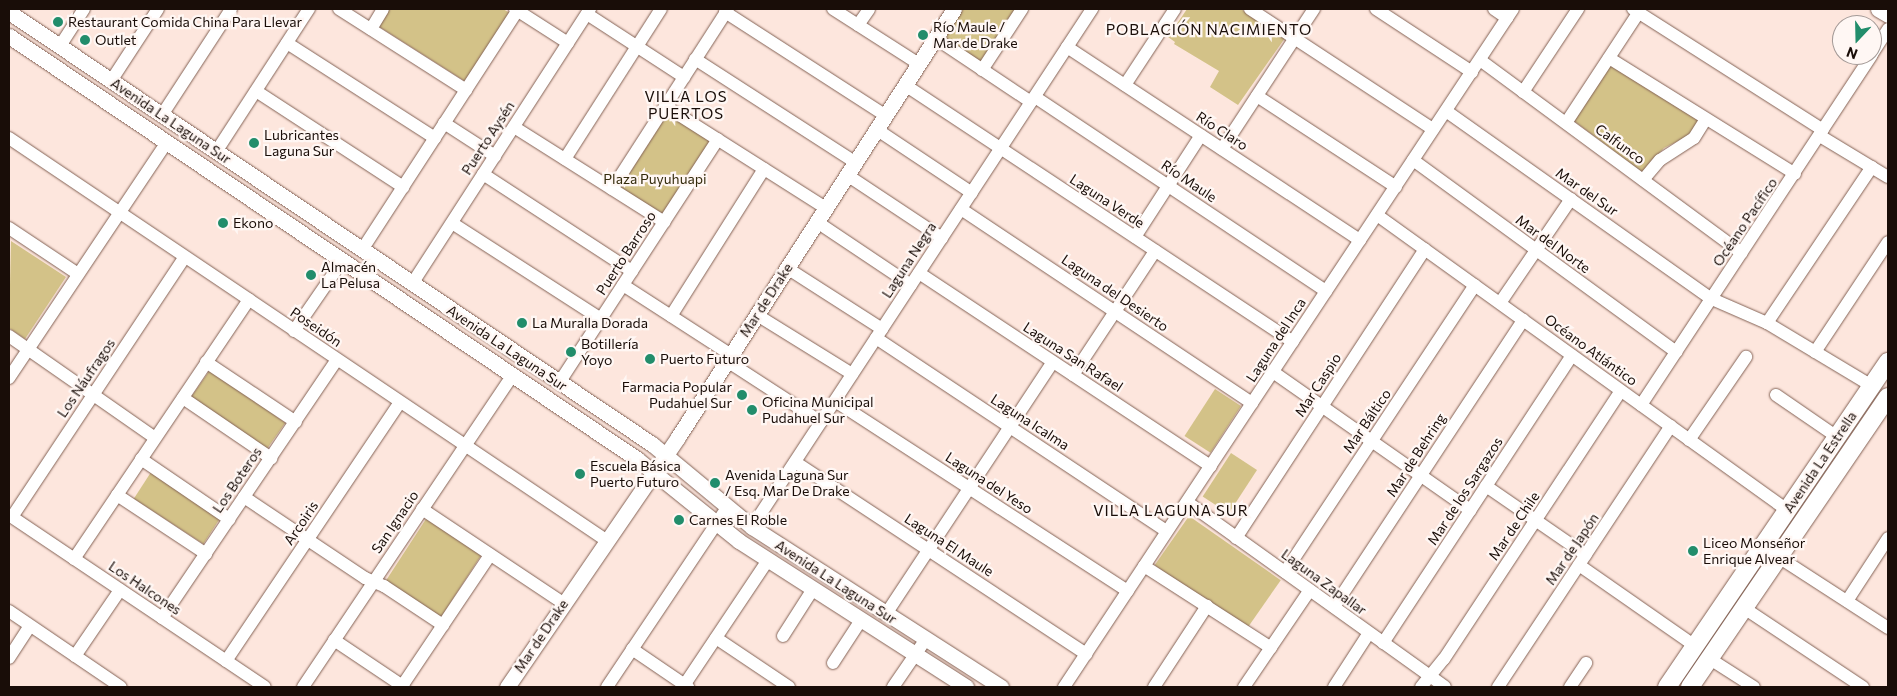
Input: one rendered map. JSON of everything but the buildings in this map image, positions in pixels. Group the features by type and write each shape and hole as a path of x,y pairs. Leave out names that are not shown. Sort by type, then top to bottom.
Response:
{"main road":[{"name":"Avenida La Estrella","path":"1667,687 1888,362"},
{"name":"Avenida La Estrella","path":"1690,687 1887,402"}],"street":[{"path":"60,46 84,9"},
{"path":"111,81 158,9"},
{"path":"162,115 231,9"},
{"path":"216,152 309,9"},
{"path":"339,9 466,90"},
{"path":"371,29 383,9"},
{"path":"565,159 661,9"},
{"path":"833,9 918,64"},
{"path":"858,25 869,9"},
{"name":"Mar de Drake","path":"507,687 729,358 954,9"},
{"path":"982,70 1022,9"},
{"name":"Laguna Negra","path":"752,527 1092,9"},
{"path":"1125,85 1174,9"},
{"path":"1250,9 1434,129"},
{"path":"1222,149 1314,9"},
{"path":"1376,9 1472,72"},
{"path":"1494,9 1510,13"},
{"path":"1523,92 1578,9"},
{"path":"1878,9 1888,15"},
{"path":"362,250 516,10 568,43"},
{"path":"612,189 727,10 885,115"},
{"path":"588,11 636,46 684,77"},
{"name":"Puerto Aysén","path":"412,284 588,11"},
{"path":"1566,123 1609,58 1636,11 1888,177"},
{"name":"Avenida La Laguna Sur","path":"9,12 665,454 727,508 752,527 1001,687"},
{"name":"Laguna del Inca","path":"1064,687 1510,13"},
{"name":"Avenida La Laguna Sur","path":"9,36 653,471 716,524 768,560 966,687"},
{"name":"Río Maule","path":"935,38 982,70 1169,186 1326,291"},
{"path":"287,43 435,138"},
{"name":"Río Claro","path":"1067,47 1360,240"},
{"path":"1609,58 1795,174"},
{"path":"695,59 855,162"},
{"name":"Calfunco","path":"1480,60 1742,253"},
{"name":"Océano Pacífico","path":"1641,405 1866,65"},
{"name":"Laguna Verde","path":"905,85 1293,342"},
{"path":"256,91 403,187"},
{"path":"1257,96 1396,186"},
{"path":"665,106 826,208"},
{"name":"Mar del Sur","path":"1446,110 1712,299 1767,323 1872,386"},
{"path":"1643,180 1660,160 1694,138 1706,119"},
{"path":"444,123 495,156"},
{"path":"514,126 664,222"},
{"path":"876,129 972,193"},
{"path":"1135,237 1201,135"},
{"name":"Poseidón","path":"9,138 606,540"},
{"name":"Puerto Barroso","path":"559,383 718,139"},
{"path":"9,378 167,142"},
{"name":"Mar del Norte","path":"1413,160 1676,352"},
{"path":"1767,323 1872,167"},
{"path":"670,316 764,169"},
{"path":"483,174 632,271"},
{"path":"847,175 942,238"},
{"path":"1500,303 1571,199"},
{"name":"Laguna del Desierto","path":"961,208 1252,403"},
{"name":"Océano Atlántico","path":"1377,215 1787,510"},
{"path":"817,222 910,285"},
{"path":"452,223 601,319"},
{"path":"9,230 78,274"},
{"path":"1814,352 1888,242"},
{"name":"Mar Caspio","path":"1236,538 1425,249"},
{"path":"1073,375 1155,251"},
{"name":"Los Náufragos","path":"10,516 185,257"},
{"path":"294,331 343,260"},
{"name":"Laguna Icalma","path":"787,268 1010,427 1168,531"},
{"name":"Laguna San Rafael","path":"919,273 1211,466"},
{"name":"Mar Báltico","path":"1285,572 1475,285"},
{"path":"623,286 670,316 821,422"},
{"path":"74,559 249,300"},
{"path":"757,315 852,374"},
{"name":"Mar de Behring","path":"1334,607 1523,320"},
{"path":"9,336 92,396 156,438"},
{"name":"Mar de los Sargazos","path":"1383,643 1572,355"},
{"path":"1689,440 1746,357"},
{"name":"Los Boteros","path":"162,618 337,360"},
{"path":"206,362 296,422"},
{"path":"886,614 1053,362"},
{"path":"1273,372 1470,510"},
{"name":"San Ignacio","path":"303,687 512,374"},
{"name":"Mar de Chile","path":"1421,687 1536,520 1621,391"},
{"path":"1776,395 1837,437"},
{"path":"183,398 271,458"},
{"name":"Laguna del Yeso","path":"835,401 1128,591"},
{"name":"Arcoiris","path":"226,661 400,402"},
{"name":"Mar de Japón","path":"1498,687 1671,426"},
{"path":"141,459 229,519"},
{"name":"Laguna El Maule","path":"795,462 1086,654"},
{"path":"1486,486 1536,520 1582,560 1696,646"},
{"path":"117,495 206,554"},
{"path":"244,497 308,540 443,625"},
{"name":"Laguna Zapallar","path":"1187,502 1445,687"},
{"path":"607,687 727,508"},
{"path":"422,509 563,604"},
{"name":"Los Halcones","path":"10,516 265,687"},
{"path":"1847,601 1888,538"},
{"path":"1762,547 1888,628"},
{"path":"334,640 403,686 490,555"},
{"path":"632,650 685,686 768,560"},
{"path":"1144,566 1271,648"},
{"path":"783,636 813,589"},
{"path":"76,656 120,590"},
{"path":"1244,687 1310,590"},
{"path":"1154,687 1207,606"},
{"path":"1744,608 1864,687"},
{"path":"9,611 119,687"},
{"path":"833,663 861,620"},
{"path":"9,658 30,626"},
{"path":"1334,687 1369,633"},
{"path":"716,638 789,687"},
{"path":"893,687 926,639"},
{"path":"1710,659 1754,687"},
{"path":"1570,687 1586,663"},
{"path":"970,687 979,673"}],"green space":[{"path":"389,9 503,9 510,13 466,82 378,26"},
{"path":"962,9 1019,9 982,65 942,39"},
{"path":"1187,9 1241,9 1285,38 1238,105 1210,87 1219,71 1174,44 1175,42 1168,37"},
{"path":"1611,64 1700,120 1690,135 1664,148 1642,172 1574,121"},
{"name":"Plaza Puyuhuapi","path":"667,112 712,141 665,214 660,215 619,190"},
{"path":"11,241 66,277 25,339 9,328"},
{"path":"210,370 285,423 266,450 191,397"},
{"path":"1215,389 1241,406 1210,453 1185,436"},
{"path":"1231,453 1257,470 1229,513 1203,497"},
{"path":"155,466 225,511 203,544 134,499"},
{"path":"1189,516 1281,580 1246,629 1155,565"},
{"path":"426,519 481,555 441,617 386,581"}],"place":[{"name":"Restaurant Comida China Para Llevar","path":"58,22"},
{"name":"Río Maule / Mar de Drake","path":"923,35"},
{"name":"Outlet","path":"85,40"},
{"name":"Lubricantes Laguna Sur","path":"254,143"},
{"name":"Ekono","path":"223,223"},
{"name":"Almacén La Pelusa","path":"311,275"},
{"name":"La Muralla Dorada","path":"522,323"},
{"name":"Botillería Yoyo","path":"571,352"},
{"name":"Puerto Futuro","path":"650,359"},
{"name":"Farmacia Popular Pudahuel Sur","path":"742,395"},
{"name":"Oficina Municipal Pudahuel Sur","path":"752,410"},
{"name":"Escuela Básica Puerto Futuro","path":"580,474"},
{"name":"Avenida Laguna Sur / Esq. Mar De Drake","path":"715,483"},
{"name":"Carnes El Roble","path":"679,520"},
{"name":"Liceo Monseñor Enrique Alvear","path":"1693,551"}],"district":[{"name":"POBLACIÓN NACIMIENTO","path":"1209,30"},
{"name":"VILLA LOS PUERTOS","path":"686,104"},
{"name":"VILLA LAGUNA SUR","path":"1171,511"}]}
